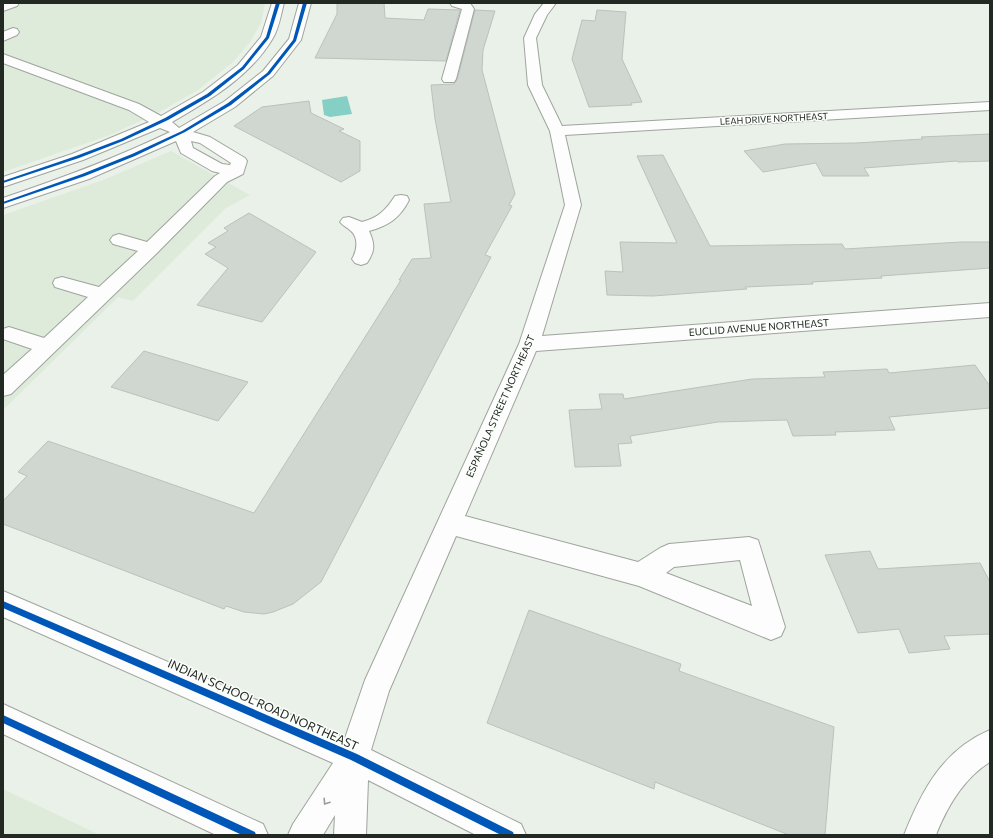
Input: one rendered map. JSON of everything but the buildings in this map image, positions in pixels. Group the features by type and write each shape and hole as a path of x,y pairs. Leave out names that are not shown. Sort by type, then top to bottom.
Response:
{"street":[{"path":"3,7 13,3"},
{"path":"3,182 118,142 162,121 210,93 247,64 270,33 274,23 278,3"},
{"path":"3,202 135,155 181,133 235,100 274,67 288,50 302,23 305,3"},
{"path":"449,79 468,9 465,5 456,3"},
{"name":"ESPAÑOLA STREET NORTHEAST","path":"354,757 375,690 529,344 573,205 557,131 535,85 530,38 541,14 550,3"},
{"path":"3,58 134,108 162,121 181,133 204,140 239,161 237,171 221,180 151,249 47,346 18,382"},
{"name":"LEAH DRIVE NORTHEAST","path":"557,131 990,106"},
{"path":"361,259 365,252 366,243 354,225 378,224 397,210 400,200"},
{"path":"118,240 151,249"},
{"path":"62,283 102,295"},
{"name":"EUCLID AVENUE NORTHEAST","path":"529,344 990,310"},
{"path":"9,334 47,346"},
{"path":"449,523 642,575 771,627 749,548 669,556 642,575"},
{"name":"INDIAN SCHOOL ROAD NORTHEAST","path":"3,604 354,757 510,835"},
{"path":"3,719 252,835"},
{"path":"920,835 929,812 942,788 957,768 977,752 990,745"},
{"path":"304,835 354,757"},
{"path":"350,835 354,757"}],"shaded area":[{"path":"3,3 265,3 261,23 250,42 233,62 198,90 158,113 110,135 3,172"},
{"path":"171,151 250,195 226,208 133,301 118,297 3,410 3,215 103,180"},
{"path":"3,789 100,835 3,835"}],"water":[{"path":"347,96 352,114 330,117 324,115 322,100"}],"cycle path":[{"path":"3,182 122,140 167,119 208,95 243,68 267,37 278,3"},
{"path":"3,203 84,175 133,155 183,132 230,104 268,74 295,40 305,3"},
{"path":"3,604 354,757 510,835"},
{"path":"3,719 252,835"}]}
